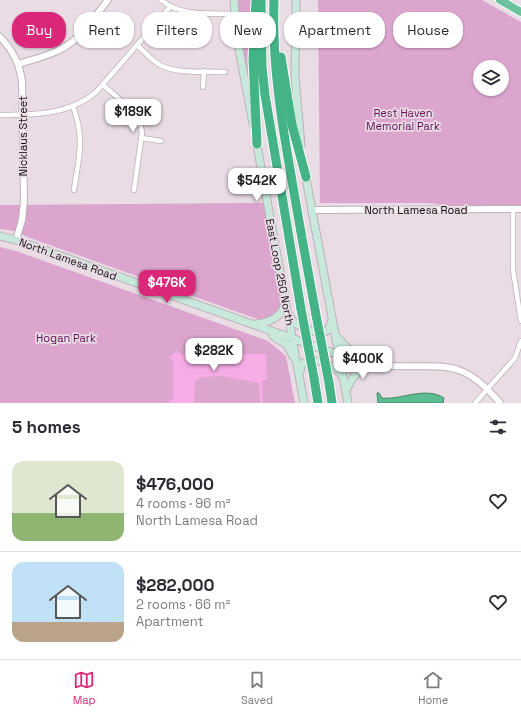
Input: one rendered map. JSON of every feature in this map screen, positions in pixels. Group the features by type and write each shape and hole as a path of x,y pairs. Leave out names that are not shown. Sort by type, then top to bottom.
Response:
{"highway":[{"path":"256,0 252,59 257,144"},
{"path":"262,0 262,67 265,95 318,403"},
{"path":"274,0 279,104 302,244 332,403"},
{"path":"277,0 283,73 292,125 306,177"},
{"path":"500,0 521,12"}],"main road":[{"name":"East Loop 250 North","path":"234,0 234,12"},
{"path":"296,0 294,37 295,94 311,210 348,403"},
{"name":"East Loop 250 North","path":"238,48 304,403"},
{"name":"North Lamesa Road","path":"0,236 16,240 339,355"},
{"path":"286,300 291,318 298,325 321,333 329,328 332,318"},
{"path":"252,325 274,320 283,311 286,300"},
{"path":"252,325 274,336 287,345 298,368"},
{"path":"336,337 359,360"},
{"path":"301,383 300,374 302,365 307,361 313,360 337,369 344,383"},
{"path":"346,391 351,379 372,363"}],"street":[{"path":"18,64 67,46 76,38 108,0"},
{"path":"161,0 170,7 183,12 220,13"},
{"path":"0,115 45,114 73,106 90,97 103,85 170,7"},
{"name":"Nicklaus Street","path":"0,37 13,52 18,64 22,81 24,201 22,220 16,240"},
{"path":"137,44 158,64 164,67 174,70 225,72"},
{"path":"203,87 204,71"},
{"path":"103,85 135,115 140,125 141,138 134,190"},
{"path":"73,106 78,119 81,137 74,190"},
{"path":"141,138 161,141"},
{"path":"513,209 513,270 521,321"},
{"name":"North Lamesa Road","path":"311,210 521,209"},
{"path":"475,403 515,358 521,341"},
{"path":"339,355 390,366 421,365 448,367 469,375 487,389 500,403"}],"green space":[{"path":"237,0 252,0 251,12 238,12"},
{"name":"Rest Haven Memorial Park","path":"318,0 482,0 521,22 521,208 463,208 429,203 320,203 318,48 385,48 385,12 318,12"},
{"path":"242,48 249,48 250,91"},
{"path":"264,203 282,303 277,314 263,321 14,231 0,229 0,205"},
{"name":"Hogan Park","path":"0,247 16,251 268,341 286,356 295,403 0,403"}],"shaded area":[{"path":"377,393 379,393 382,398 429,393 444,398 443,403 378,403"}],"building":[{"path":"177,350 182,355 266,354 267,380 262,381 263,403 260,403 259,383 223,376 200,377 195,382 194,403 167,403 173,398 173,362 170,357"}]}
